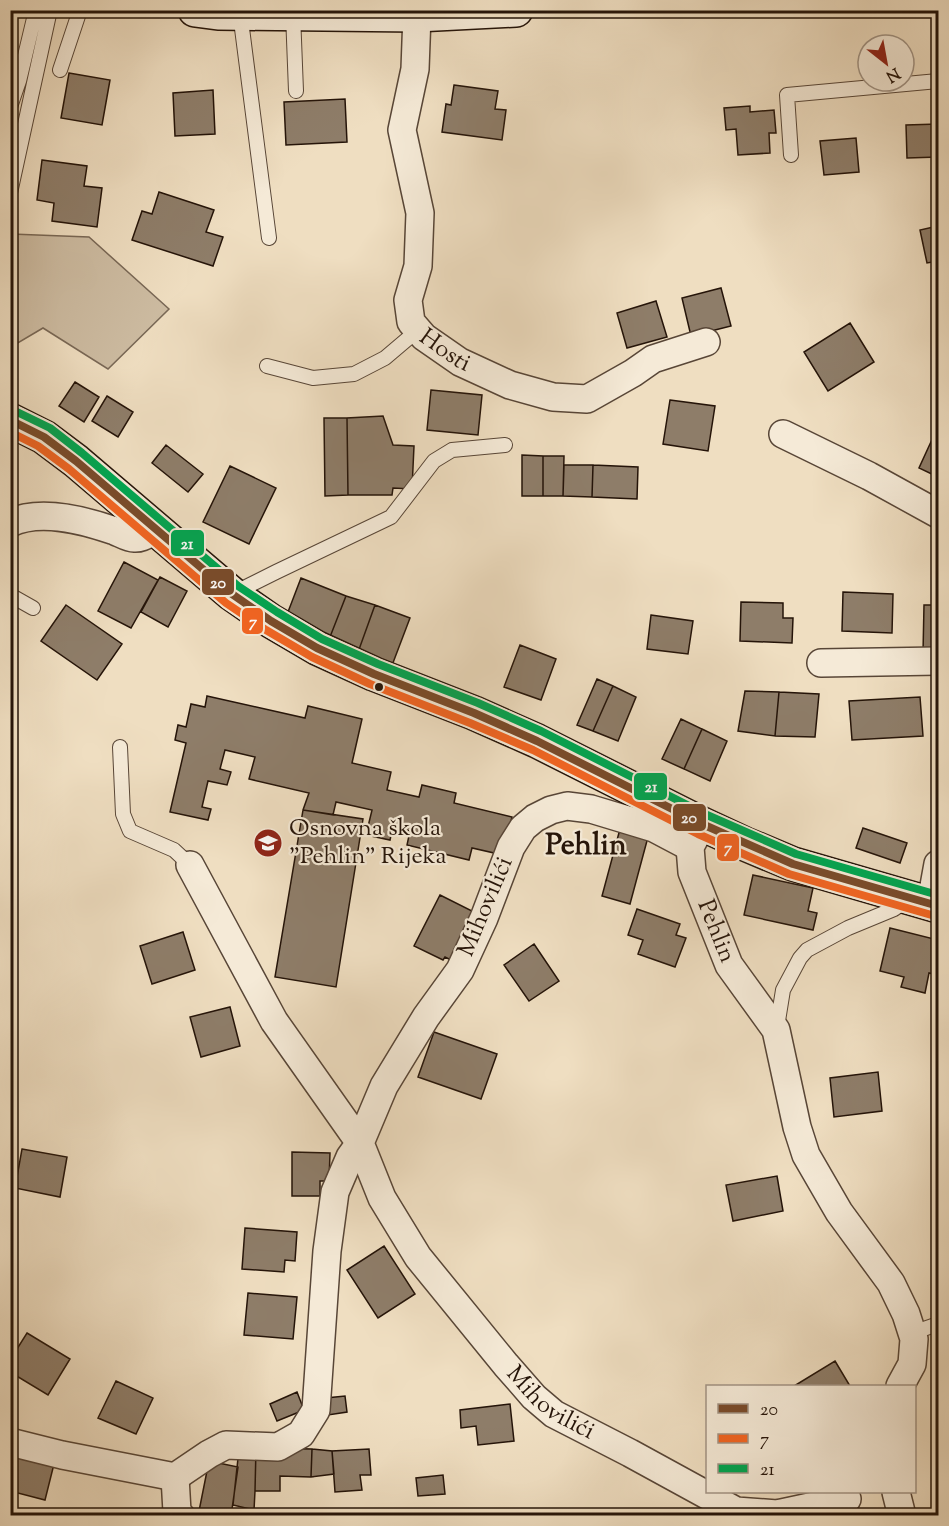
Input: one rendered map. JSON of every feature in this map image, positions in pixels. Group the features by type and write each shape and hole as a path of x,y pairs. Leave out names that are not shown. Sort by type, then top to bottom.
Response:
{"main road":[{"path":"195,10 240,13 417,15 516,10"},
{"path":"10,420 44,437 68,455 232,594 271,621 317,648 537,741 696,836 745,844 793,864 925,903"}],"street":[{"name":"Hosti","path":"417,15 415,69 402,130 420,213 418,266 408,300 411,322 424,337 460,362 510,385 553,397 587,399 653,359 706,342"},
{"path":"783,434 869,476 939,514"},
{"path":"10,523 31,516 49,516 101,527 133,538 156,530"},
{"path":"939,661 830,670 939,675"},
{"name":"Mihovilići","path":"175,1477 226,1445 278,1447 301,1434 316,1410 327,1251 335,1192 350,1157 360,1143 384,1086 426,1017 460,970 484,918 511,847 523,828 535,818 551,810 567,806 591,809 654,828 696,836"},
{"name":"Pehlin","path":"696,836 692,872 729,965 776,1030 797,1127 806,1155 839,1212 891,1283 906,1314 912,1333"},
{"path":"925,903 934,886 939,864"},
{"name":"Mihovilići","path":"190,865 274,1021 360,1143 382,1198 418,1257 534,1397 554,1414 736,1511 777,1514 845,1502"},
{"path":"901,1385 912,1364 914,1339 912,1333"},
{"path":"10,1442 62,1455 175,1477 177,1512 181,1515"},
{"path":"896,1493 902,1515"}],"lane":[{"path":"10,106 19,81 36,10"},
{"path":"10,192 50,10"},
{"path":"60,70 80,10"},
{"path":"240,13 269,238"},
{"path":"293,14 296,91"},
{"path":"791,155 788,95 939,81"},
{"path":"267,366 313,378 354,374 385,358 418,330"},
{"path":"232,594 391,517 434,461 453,450 504,445"},
{"path":"10,595 33,608"},
{"name":"Mihovilići","path":"120,747 123,814 130,831 174,850 190,865"},
{"name":"Pehlin","path":"776,1030 783,990 800,958 807,950 848,928 900,905 925,903"},
{"path":"912,1333 939,1324"}],"shaded area":[{"path":"11,234 89,237 169,309 108,369 43,328 11,347"}],"building":[{"path":"69,73 110,80 102,125 61,118"},
{"path":"454,85 498,91 495,109 506,110 502,140 442,132 446,104 451,105"},
{"path":"213,90 215,134 175,136 173,93"},
{"path":"345,99 347,142 286,145 284,102"},
{"path":"750,106 750,112 774,110 776,133 769,133 770,153 738,155 736,129 726,130 724,108"},
{"path":"938,124 938,157 907,158 906,125"},
{"path":"856,138 859,172 824,175 820,141"},
{"path":"42,160 87,166 84,186 102,188 97,227 52,221 54,203 37,200"},
{"path":"159,192 214,210 206,232 223,237 213,266 132,240 142,211 152,214"},
{"path":"938,226 938,261 927,263 920,230"},
{"path":"721,288 731,326 691,336 682,298"},
{"path":"656,301 667,337 627,348 617,313"},
{"path":"850,323 874,362 828,391 804,352"},
{"path":"75,382 99,397 84,422 59,406"},
{"path":"431,390 482,395 478,435 427,430"},
{"path":"107,396 133,412 118,437 92,421"},
{"path":"670,400 715,406 708,451 663,444"},
{"path":"383,416 393,445 414,446 412,489 393,488 392,495 348,495 347,418"},
{"path":"324,418 347,418 348,495 325,496"},
{"path":"935,433 938,435 938,477 919,468"},
{"path":"166,445 203,474 188,492 152,463"},
{"path":"522,455 543,456 543,496 522,496"},
{"path":"543,456 564,456 563,496 543,496"},
{"path":"564,465 593,465 592,497 563,496"},
{"path":"593,465 638,467 637,499 592,497"},
{"path":"230,466 276,488 249,544 203,522"},
{"path":"124,562 158,580 131,628 98,611"},
{"path":"160,577 187,591 168,627 141,612"},
{"path":"301,578 346,596 328,642 283,625"},
{"path":"843,592 893,594 892,633 842,631"},
{"path":"346,596 375,605 357,655 328,642"},
{"path":"741,602 783,603 783,618 793,618 792,643 740,641"},
{"path":"66,605 122,644 97,680 41,641"},
{"path":"375,605 410,618 391,668 357,655"},
{"path":"924,605 938,605 938,653 923,653"},
{"path":"651,615 693,621 688,654 647,649"},
{"path":"520,645 556,659 541,700 504,687"},
{"path":"597,679 613,686 593,731 577,725"},
{"path":"613,686 636,697 618,741 593,731"},
{"path":"745,691 779,692 775,736 738,731"},
{"path":"779,692 819,694 815,737 775,736"},
{"path":"207,696 305,718 308,706 362,719 352,763 391,772 387,790 419,797 422,785 456,793 454,803 512,817 503,855 472,848 469,860 407,845 410,831 393,827 390,840 366,835 372,810 336,802 333,815 303,810 309,793 249,779 255,757 225,750 220,769 231,772 227,785 208,781 202,807 211,809 208,820 170,812 186,743 175,740 178,725 186,727 191,704 205,707"},
{"path":"920,697 923,736 852,740 849,701"},
{"path":"681,719 702,729 684,769 662,759"},
{"path":"702,729 727,741 710,781 684,769"},
{"path":"303,810 363,819 336,987 275,977"},
{"path":"863,828 907,843 900,863 856,848"},
{"path":"620,829 648,837 630,904 602,896"},
{"path":"753,875 813,888 808,911 817,913 813,930 744,915"},
{"path":"440,895 480,915 455,962 445,957 443,960 414,946"},
{"path":"637,909 680,924 676,935 686,938 675,967 638,954 643,940 628,935"},
{"path":"890,928 938,940 938,975 929,973 925,993 901,987 904,977 880,971"},
{"path":"183,932 195,970 152,984 140,946"},
{"path":"534,944 559,981 529,1001 504,965"},
{"path":"230,1007 240,1046 201,1057 190,1017"},
{"path":"434,1032 497,1054 481,1099 418,1077"},
{"path":"878,1072 882,1111 834,1117 830,1078"},
{"path":"22,1149 67,1157 60,1197 15,1188"},
{"path":"292,1152 330,1153 329,1181 320,1181 320,1196 292,1196"},
{"path":"777,1176 783,1211 733,1221 726,1185"},
{"path":"245,1228 297,1232 295,1261 285,1260 284,1272 242,1269"},
{"path":"384,1246 415,1294 378,1318 347,1270"},
{"path":"248,1293 297,1297 293,1339 244,1335"},
{"path":"27,1333 70,1359 48,1395 10,1372 10,1360"},
{"path":"835,1361 849,1385 796,1385"},
{"path":"116,1381 153,1398 136,1434 98,1418"},
{"path":"297,1392 304,1410 277,1421 270,1404"},
{"path":"345,1396 347,1412 328,1415 326,1398"},
{"path":"510,1404 514,1441 478,1445 476,1426 461,1428 460,1410"},
{"path":"256,1448 254,1510 233,1505 239,1449"},
{"path":"256,1448 312,1449 311,1477 280,1476 280,1491 255,1491"},
{"path":"312,1449 332,1451 334,1474 311,1477"},
{"path":"369,1449 371,1475 360,1475 362,1490 335,1492 332,1451"},
{"path":"15,1454 54,1464 45,1500 10,1491 10,1473"},
{"path":"209,1461 238,1467 231,1516 198,1516"},
{"path":"443,1475 445,1494 418,1496 416,1478"}],"transit line":[{"name":"21","path":"15,411 50,428 82,453 238,586 322,639 541,731 707,815 796,854 938,895"},
{"name":"20","path":"10,420 44,437 76,461 232,594 271,621 317,648 537,741 702,824 793,864 938,906"},
{"name":"7","path":"10,432 38,446 69,469 226,603 312,657 370,684 533,750 698,834 789,874 935,916"}],"place":[{"name":"Osnovna škola \"Pehlin\" Rijeka","path":"268,843"}],"district":[{"name":"Pehlin","path":"586,846"}]}
